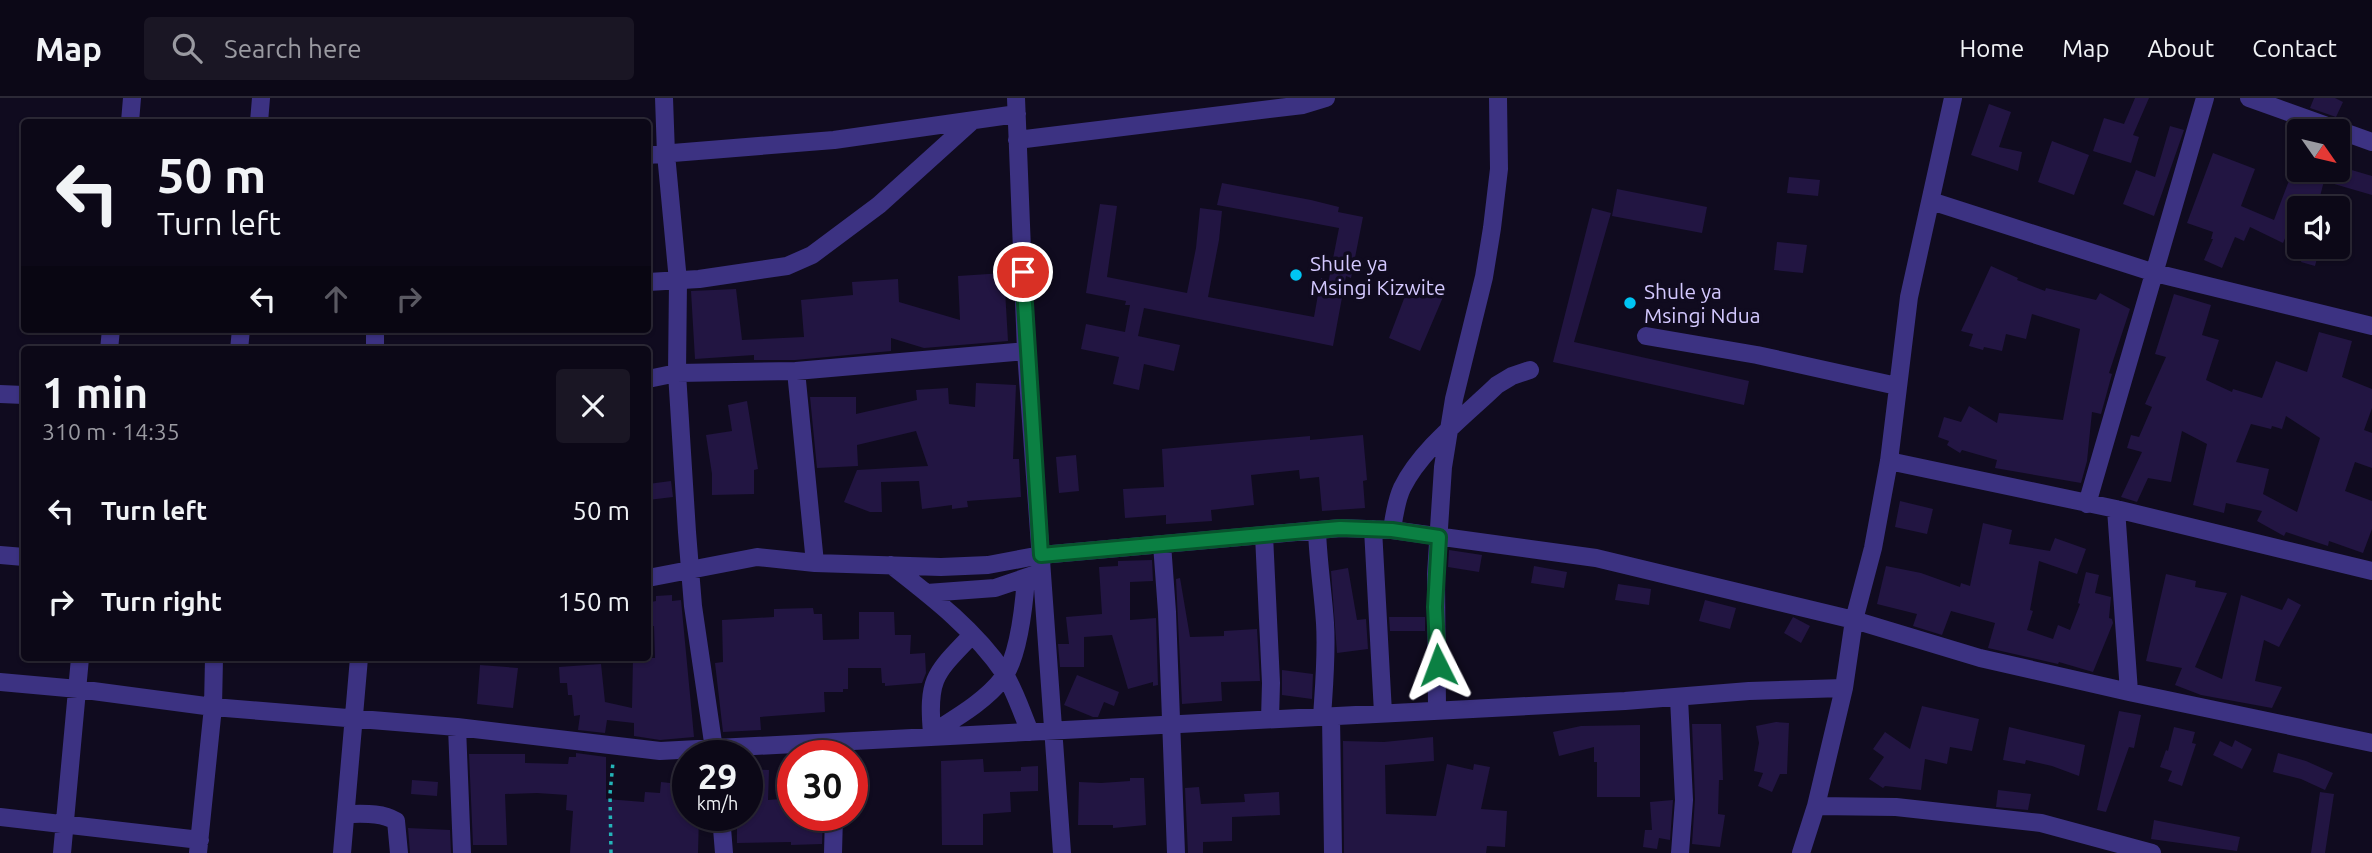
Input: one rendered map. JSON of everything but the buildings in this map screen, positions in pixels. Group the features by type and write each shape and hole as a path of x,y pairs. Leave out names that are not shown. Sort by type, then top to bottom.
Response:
{"street":[{"path":"130,119 132,98"},
{"path":"259,119 261,98"},
{"path":"664,98 666,154 678,281 677,373 687,532 693,606 713,740"},
{"path":"1017,140 1303,105 1325,98"},
{"path":"1437,710 1436,585 1443,467 1448,432 1482,288 1492,228 1499,169 1498,98"},
{"path":"1801,853 1816,806 1844,688 1854,620 1873,548 1889,461 1909,297 1953,98"},
{"path":"2087,504 2206,98"},
{"path":"2249,98 2372,142"},
{"path":"651,155 834,140 972,121 1017,106 1036,568 1053,731 1062,853"},
{"path":"651,282 678,281 787,266 812,255 879,205 972,121"},
{"path":"1931,201 2155,273 2372,326"},
{"path":"1646,336 1757,355 1897,386"},
{"path":"651,378 677,373 796,371 1026,351"},
{"path":"1392,530 1402,487 1419,461 1497,385 1530,370"},
{"path":"796,371 815,563"},
{"path":"0,394 21,396"},
{"path":"1889,461 2116,509 2372,571"},
{"path":"2116,509 2129,692"},
{"path":"651,577 757,557 815,563 1036,568 1162,544 1340,528 1392,530 1596,558 1854,620 1980,658 2372,743"},
{"path":"1373,529 1383,713"},
{"path":"1317,530 1325,637 1333,853"},
{"path":"1264,535 1271,683 1270,719"},
{"path":"1162,544 1176,853"},
{"path":"0,555 21,557"},
{"path":"891,565 927,593 972,635 1005,675 1030,732"},
{"path":"927,593 995,588 1036,568"},
{"path":"929,735 984,697 1005,675 1036,568"},
{"path":"929,735 934,678 938,670 972,635"},
{"path":"62,853 80,661"},
{"path":"0,817 64,823 199,846 213,707 214,661"},
{"path":"342,853 359,661"},
{"path":"0,682 78,689 213,707 457,727 672,751"},
{"path":"763,749 929,735 1326,717 1679,698 1749,691 1844,688"},
{"path":"1679,698 1684,800 1681,853"},
{"path":"457,727 462,853"},
{"path":"1816,806 1896,807 2041,823 2152,853"},
{"path":"346,814 370,814 396,821 399,853"},
{"path":"722,831 724,853"},
{"path":"833,853 834,831"}],"path":[{"path":"611,853 610,794 615,746"}],"place":[{"name":"Shule ya Msingi Kizwite","path":"1296,275"},
{"name":"Shule ya Msingi Ndua","path":"1630,303"}],"route":[{"path":"1023,272 1041,555 1340,528 1392,530 1439,537 1435,607 1438,665"}]}
